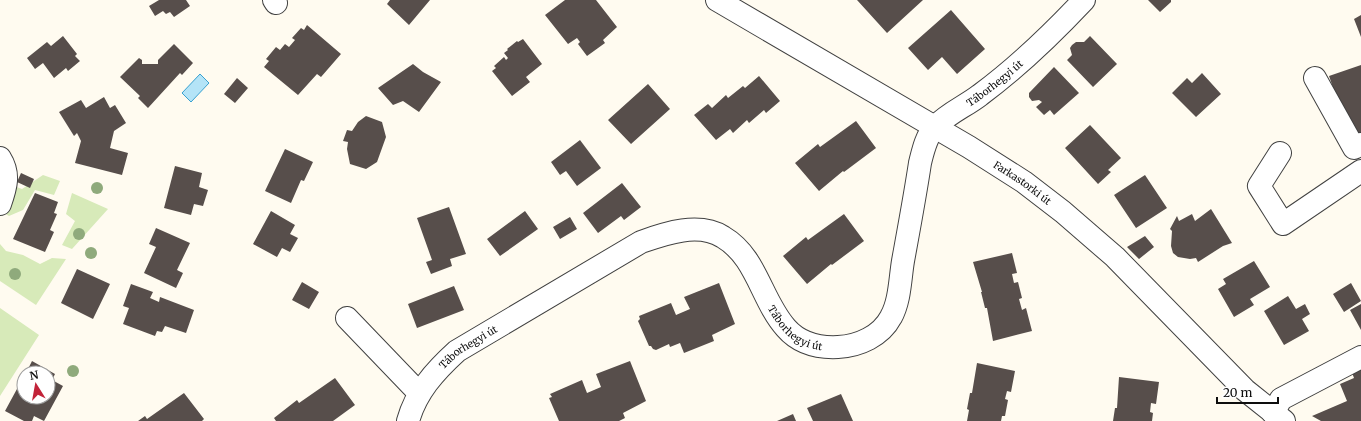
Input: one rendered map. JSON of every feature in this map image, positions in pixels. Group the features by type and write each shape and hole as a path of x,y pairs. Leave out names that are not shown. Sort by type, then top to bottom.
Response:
{"street":[{"name":"Farkastorki út","path":"717,0 1024,182 1063,212 1115,256 1245,390 1279,417"},
{"name":"Táborhegyi út","path":"408,421 419,392 442,364 476,339 641,242 663,234 682,231 709,231 732,242 750,263 786,328 797,338 812,345 828,347 847,346 862,342 885,327 896,305 920,163 924,146 934,128 946,117 980,96 1053,32 1084,0"},
{"path":"1315,78 1354,148 1361,144"},
{"path":"1280,153 1259,186 1283,224 1361,172"},
{"path":"0,158 6,168 6,182 0,204"},
{"path":"347,318 419,392"},
{"path":"1279,417 1281,399 1361,357"}],"green space":[{"path":"43,175 60,181 54,195 35,190 23,210 9,216 2,212 11,185 22,189"},
{"path":"72,193 108,209 72,249 62,245 75,221 66,214"},
{"path":"0,244 6,251 23,255 40,264 52,258 66,259 36,305 0,281"},
{"path":"0,308 39,335 20,365 16,365 16,371 0,396"}],"water":[{"path":"200,74 209,83 191,102 182,93"}],"building":[{"path":"159,0 186,0 190,6 174,17 170,12 166,14 163,11 155,16 149,6"},
{"path":"390,0 430,0 409,25 387,4"},
{"path":"565,0 596,0 617,27 603,40 605,43 587,56 578,44 580,42 577,38 568,44 545,15"},
{"path":"857,0 923,0 887,33"},
{"path":"1148,0 1171,0 1171,2 1160,12"},
{"path":"951,10 985,49 957,74 942,57 928,70 908,48"},
{"path":"1361,15 1361,37 1354,19"},
{"path":"307,25 341,54 321,77 317,74 298,95 264,67 269,61 266,59 276,47 280,50 285,44 289,47 295,40 292,38 301,28 304,30"},
{"path":"63,36 77,54 75,56 80,61 68,71 66,68 54,78 43,63 35,69 27,58 47,42 51,46"},
{"path":"1090,36 1117,64 1093,87 1067,60 1072,55 1070,48 1072,45 1076,42 1084,42"},
{"path":"523,39 542,64 526,77 530,82 512,96 492,71 496,68 494,66 504,57 506,60 508,58 504,53 508,50 507,49 517,41 518,42"},
{"path":"174,44 193,63 182,75 180,73 148,108 138,98 140,96 120,77 139,58 142,60 142,64 158,64 158,60"},
{"path":"413,64 423,72 441,82 419,112 403,101 393,105 378,88"},
{"path":"1361,65 1361,136 1348,130 1329,76"},
{"path":"1054,67 1079,93 1054,115 1050,110 1044,115 1036,107 1042,102 1039,100 1032,101 1029,97 1029,93"},
{"path":"1202,73 1221,94 1196,117 1172,93 1187,78 1192,83"},
{"path":"759,76 780,101 766,113 764,110 749,123 747,120 733,133 730,129 716,140 694,115 708,104 712,108 726,95 728,98 743,86 745,88"},
{"path":"237,78 248,88 235,103 224,94"},
{"path":"648,84 670,109 631,144 608,120"},
{"path":"104,97 110,108 115,105 126,123 114,131 110,148 128,153 122,175 75,163 81,141 77,133 74,136 59,112 81,100 86,108"},
{"path":"366,116 382,122 386,137 377,162 366,169 350,164 347,149 348,142 343,141 347,130 352,131 358,122"},
{"path":"856,121 876,148 844,172 843,171 819,191 795,163 818,144 820,147"},
{"path":"1090,125 1121,158 1108,170 1111,172 1098,184 1065,148"},
{"path":"580,140 601,168 577,186 566,171 560,175 551,162"},
{"path":"285,149 313,162 304,181 301,180 291,203 265,191"},
{"path":"175,166 202,173 199,187 208,190 203,206 194,204 191,215 164,208"},
{"path":"21,173 34,179 30,188 17,182"},
{"path":"1145,175 1167,208 1136,228 1114,195"},
{"path":"622,183 641,207 624,220 621,216 598,233 583,213"},
{"path":"35,193 58,202 54,213 57,214 50,230 54,232 45,252 13,239"},
{"path":"449,207 466,254 450,259 452,266 431,274 426,262 432,260 417,218"},
{"path":"1211,209 1232,243 1223,246 1198,262 1196,258 1190,259 1178,257 1173,253 1171,246 1172,231 1170,229 1177,216 1179,221 1192,214 1195,221"},
{"path":"271,211 295,225 290,234 298,238 290,252 282,248 277,257 253,244"},
{"path":"525,211 538,229 500,256 487,239"},
{"path":"844,214 864,241 832,265 831,264 807,284 783,256 806,237 808,240"},
{"path":"570,217 577,229 560,239 553,227"},
{"path":"156,228 190,243 177,270 183,273 176,288 144,273 156,247 149,244"},
{"path":"1145,236 1154,247 1139,259 1127,247"},
{"path":"1012,253 1017,273 1012,274 1014,283 1018,282 1022,298 1019,299 1022,310 1026,308 1032,331 993,341 987,308 985,308 973,262"},
{"path":"1254,261 1270,287 1250,299 1254,305 1234,317 1218,289 1226,284 1223,279"},
{"path":"77,269 110,284 93,319 61,303"},
{"path":"302,282 319,292 309,309 292,300"},
{"path":"719,283 735,324 712,335 714,341 684,353 680,343 670,347 669,344 656,350 649,346 638,321 640,319 639,316 671,303 676,315 690,309 684,297"},
{"path":"1351,283 1361,301 1344,312 1333,294"},
{"path":"131,284 153,292 150,298 159,302 160,297 194,310 186,333 165,326 162,332 157,331 155,336 123,324 129,308 123,306"},
{"path":"454,286 464,310 417,328 408,304"},
{"path":"1288,296 1296,309 1305,304 1310,314 1302,319 1309,331 1284,345 1264,311"},
{"path":"1361,304 1361,330 1350,310"},
{"path":"32,361 39,365 30,365"},
{"path":"630,361 646,401 623,413 625,418 619,421 559,421 549,398 552,397 550,394 582,380 587,393 601,387 596,374"},
{"path":"1361,362 1361,421 1321,421 1312,416 1347,401 1340,384 1354,378 1350,367"},
{"path":"977,363 1015,371 1011,392 1007,391 1005,399 1008,400 1005,416 1002,416 1001,421 967,421 969,410 967,409 970,393 972,393"},
{"path":"1119,377 1159,382 1156,404 1151,403 1150,412 1153,413 1152,421 1113,421 1115,408 1117,408"},
{"path":"335,378 355,405 333,421 276,421 274,418 297,400 299,403"},
{"path":"56,382 63,386 56,399"},
{"path":"16,391 16,405 53,405 44,421 34,416 32,421 24,421 5,411"},
{"path":"184,393 204,419 202,421 138,421 145,416 147,419"},
{"path":"841,394 853,421 813,421 807,408"},
{"path":"793,414 796,421 777,421"}]}
